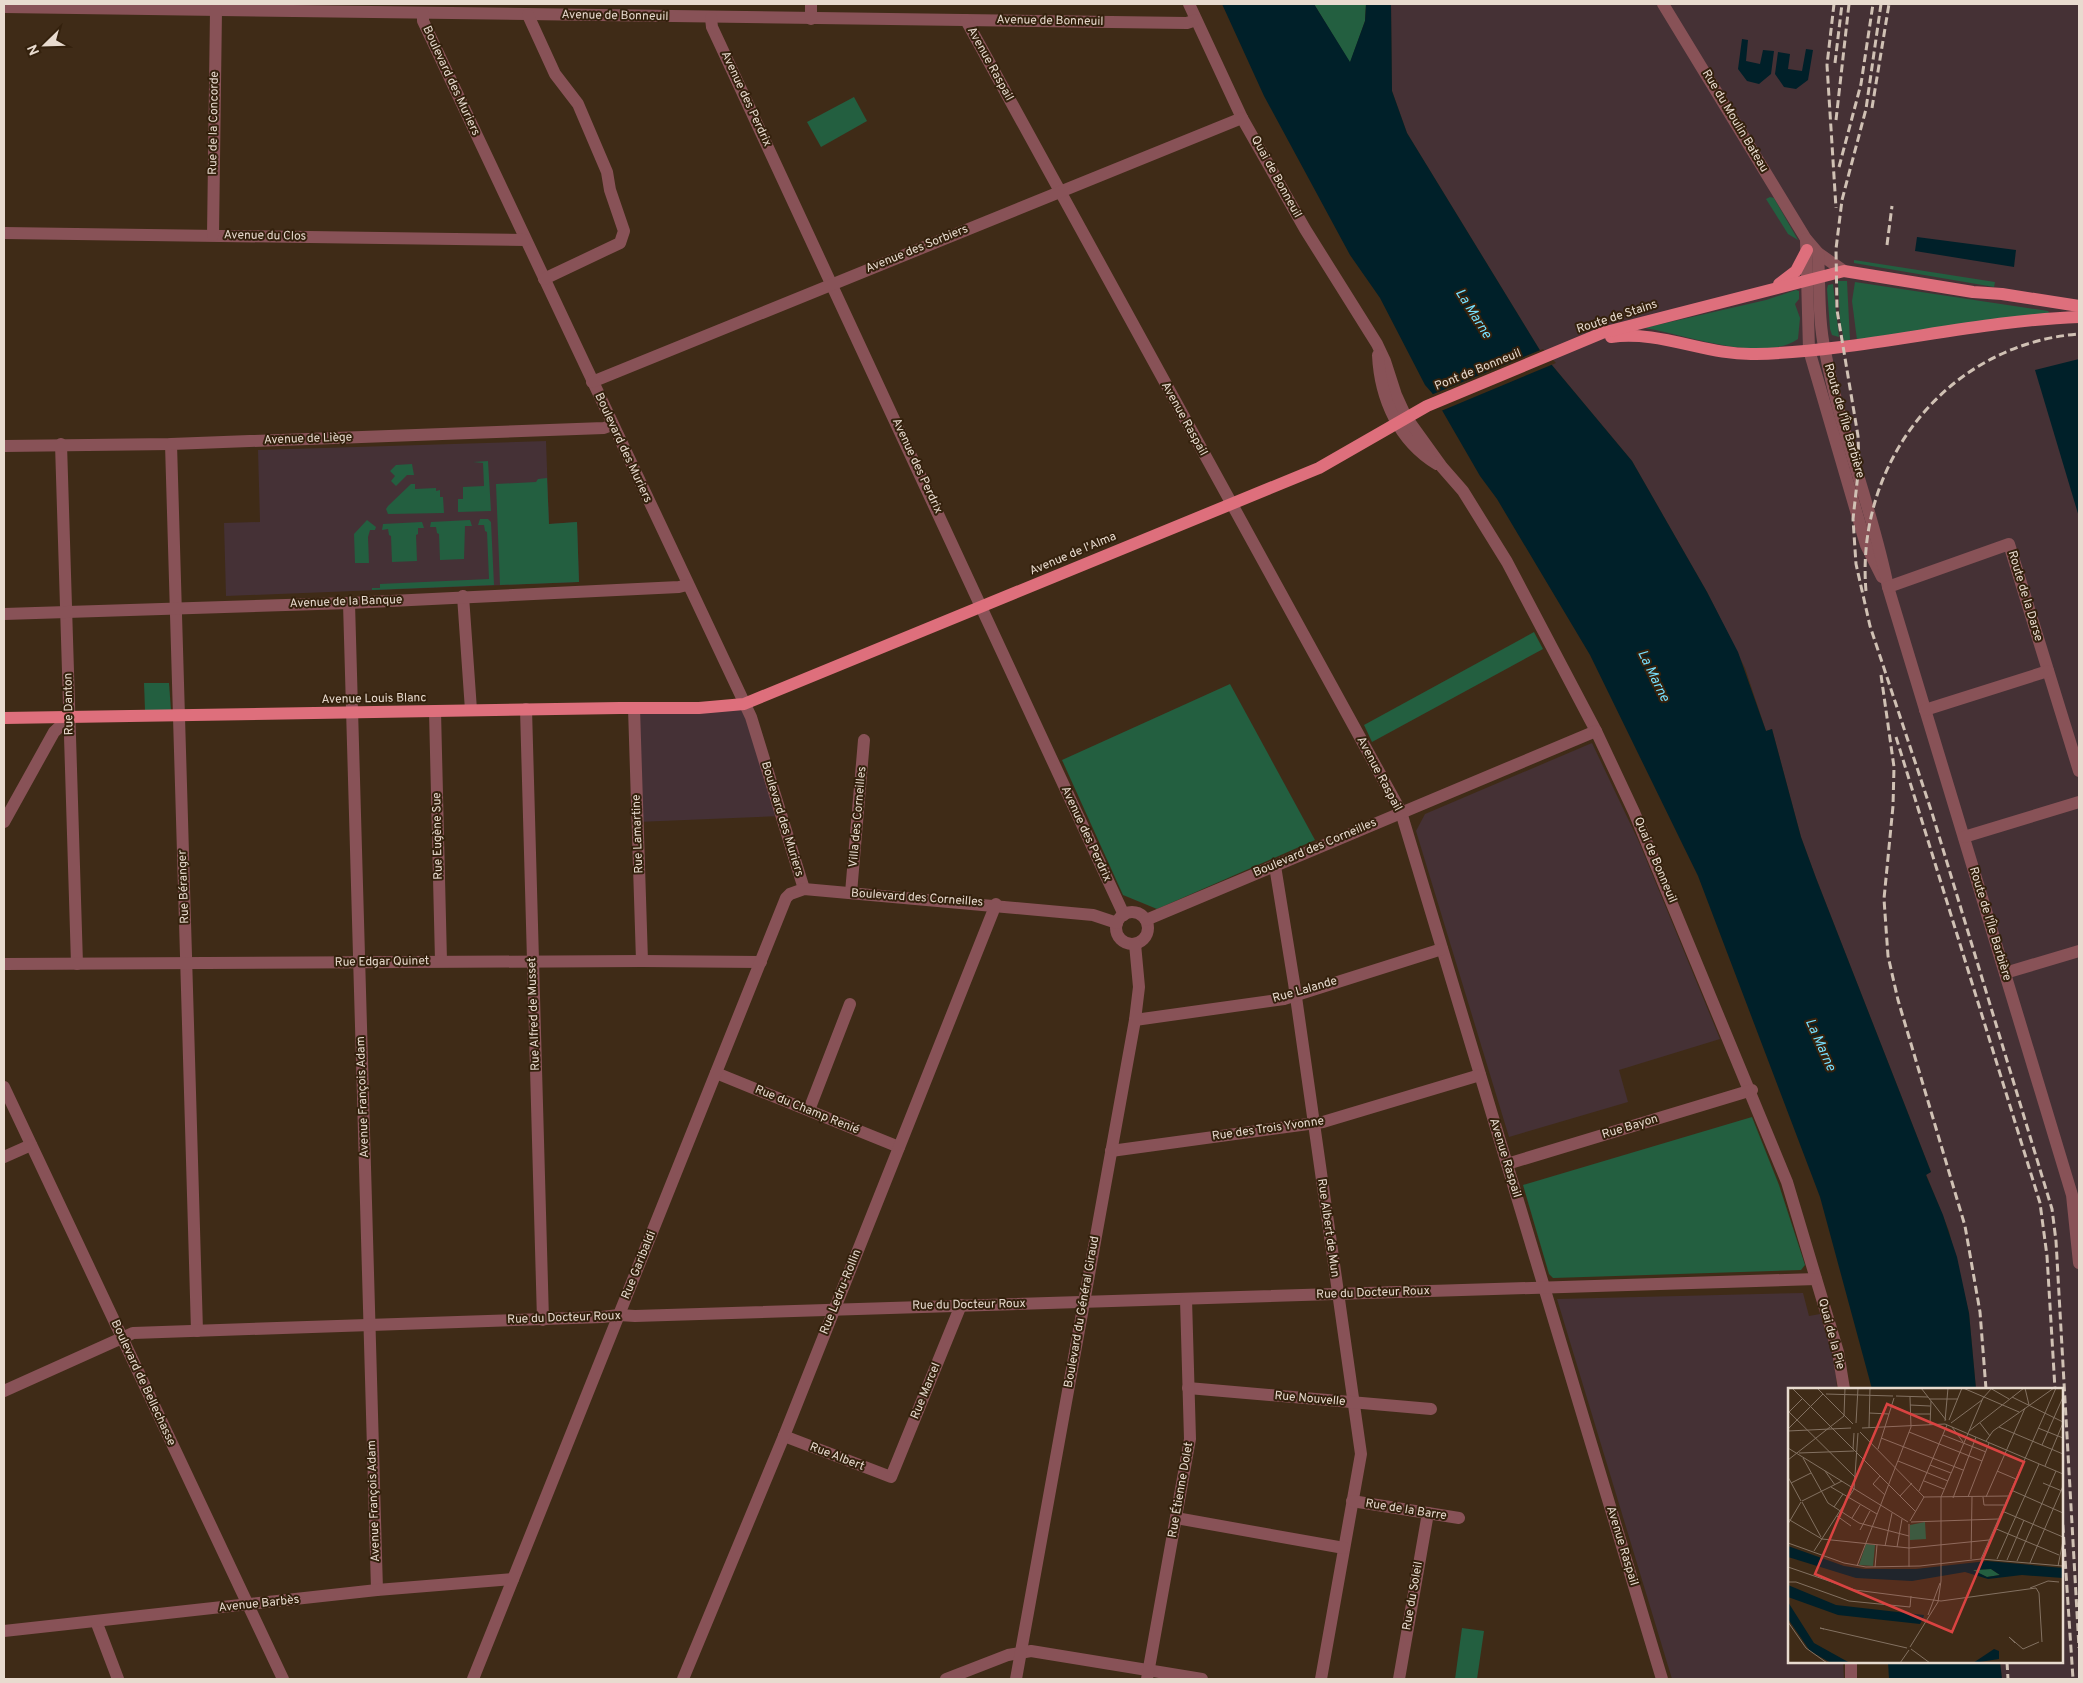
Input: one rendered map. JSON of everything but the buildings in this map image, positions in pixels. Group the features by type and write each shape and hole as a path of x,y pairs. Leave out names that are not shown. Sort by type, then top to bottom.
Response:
{"main road":[{"path":"1773,288 1796,271 1810,247"},
{"name":"Route de Stains","path":"1560,351 1602,333 1813,277 1844,271 1973,292 2002,294 2079,306"},
{"name":"Route de Stains","path":"1560,351 1609,337 1636,335 1734,354 1809,350 1947,331 2079,317"},
{"name":"Pont de Bonneuil","path":"1401,419 1427,406 1560,351"},
{"name":"Avenue de l'Alma","path":"744,704 1319,468 1401,419"},
{"name":"Avenue Louis Blanc","path":"4,718 526,709 723,708 744,704"}],"street":[{"path":"811,4 811,19"},
{"name":"Quai de Bonneuil","path":"1189,4 1242,118 1305,229 1386,361 1401,419 1463,491 1507,562 1596,731 1657,864 1787,1182 1816,1279"},
{"name":"Rue du Moulin Bateau","path":"1663,4 1810,247"},
{"name":"Avenue de Bonneuil","path":"4,7 216,10 352,8 423,13 528,15 603,10 711,18 1187,23 1196,20"},
{"name":"Rue de la Concorde","path":"213,235 216,10"},
{"name":"Boulevard des Muriers","path":"423,13 423,22 751,717 804,890"},
{"path":"528,15 555,74 578,104 607,172 610,190 624,231 620,243 544,278"},
{"name":"Avenue des Perdrix","path":"711,18 712,27 982,607 1121,919"},
{"name":"Avenue Raspail","path":"966,20 1401,812 1662,1679"},
{"name":"Avenue des Sorbiers","path":"592,382 1242,118"},
{"name":"Avenue du Clos","path":"4,233 526,240"},
{"path":"1810,247 1844,271"},
{"name":"Route de l'Île Barbière","path":"1810,247 1824,349 1831,380 1879,542 1888,586 2005,973 2076,1194 2079,1263"},
{"name":"Route de l'Île Barbière","path":"1813,277 1809,350 1866,544 1888,586"},
{"name":"Avenue de Liège","path":"4,446 171,444 604,428 612,425"},
{"name":"Rue Danton","path":"61,444 77,964"},
{"name":"Rue Béranger","path":"171,444 197,1331"},
{"name":"Route de la Darse","path":"1888,586 2009,544 2079,771"},
{"name":"Avenue de la Banque","path":"4,614 584,593 679,587 688,584"},
{"path":"463,596 471,710"},
{"name":"Avenue François Adam","path":"349,602 377,1590"},
{"path":"1925,710 2048,672"},
{"name":"Rue Lamartine","path":"634,708 642,961"},
{"name":"Rue Alfred de Musset","path":"526,709 543,1320"},
{"name":"Rue Eugène Sue","path":"435,711 442,962"},
{"path":"4,822 54,732 69,718"},
{"name":"Boulevard des Corneilles","path":"1146,920 1596,731"},
{"name":"Villa des Corneilles","path":"851,893 864,740"},
{"path":"1964,837 2079,802"},
{"name":"Rue Albert de Mun","path":"1275,866 1360,1454 1321,1679"},
{"name":"Boulevard des Corneilles","path":"804,890 996,904 1121,919"},
{"name":"Rue Garibaldi","path":"472,1679 786,898 790,894 804,890"},
{"name":"Rue Ledru-Rollin","path":"684,1679 784,1436 996,904"},
{"path":"1138,914 1146,920 1146,935 1135,944 1130,944 1120,938 1121,919 1138,914"},
{"name":"Boulevard du Général Giraud","path":"1016,1679 1135,1020 1139,986 1135,944"},
{"name":"Rue Lalande","path":"1135,1020 1284,999 1442,949"},
{"path":"2005,973 2079,951"},
{"name":"Rue Edgar Quinet","path":"4,964 761,962"},
{"path":"809,1110 850,1004"},
{"name":"Rue du Champ Renié","path":"716,1073 899,1147"},
{"name":"Rue des Trois Yvonne","path":"1111,1150 1313,1123 1480,1075"},
{"name":"Boulevard de Bellechasse","path":"4,1087 284,1679"},
{"name":"Rue Bayon","path":"1507,1164 1750,1090"},
{"path":"4,1157 31,1145"},
{"name":"Rue du Docteur Roux","path":"4,1391 133,1333 543,1320 619,1315 1083,1303 1186,1298 1816,1279"},
{"name":"Quai de la Pie","path":"1816,1279 1838,1352 1844,1388"},
{"name":"Rue Étienne Dolet","path":"1148,1675 1190,1439 1186,1298"},
{"name":"Rue Marcel","path":"891,1477 961,1305"},
{"name":"Rue Nouvelle","path":"1188,1388 1432,1409"},
{"name":"Rue Albert","path":"784,1436 891,1477"},
{"name":"Rue de la Barre","path":"1352,1501 1459,1518"},
{"name":"Rue du Soleil","path":"1399,1679 1428,1513"},
{"path":"1176,1518 1344,1548"},
{"name":"Avenue Barbès","path":"4,1631 249,1606 377,1590 513,1579"},
{"path":"96,1621 118,1679"},
{"path":"946,1679 1008,1655 1031,1651 1148,1675 1202,1679"},
{"path":"1851,1663 1852,1679"}],"shaded area":[{"path":"1391,4 2079,4 2079,1679 2002,1679 2000,1663 2063,1663 2063,1388 1976,1388 1969,1313 1949,1231 1926,1174 1931,1172 1816,878 1801,837 1772,729 1766,731 1745,668 1707,592 1632,461 1541,352 1407,133 1392,91"},
{"path":"546,441 549,524 577,522 579,582 226,596 224,523 260,522 258,450"},
{"path":"744,704 781,816 637,822 634,708"},
{"path":"1592,743 1639,842 1720,1039 1619,1070 1628,1102 1509,1137 1416,831 1425,814"},
{"path":"1803,1293 1809,1316 1820,1314 1835,1362 1837,1388 1788,1388 1788,1663 1843,1663 1844,1679 1672,1679 1557,1299"}],"green space":[{"path":"1314,4 1366,4 1365,21 1350,63"},
{"path":"854,97 867,121 821,147 807,122"},
{"path":"1774,198 1798,240 1788,234 1766,199"},
{"path":"1854,260 1995,282 1994,287 1854,263"},
{"path":"1838,281 1847,281 1850,340 1844,341 1840,320"},
{"path":"1855,282 2048,311 2050,314 1857,340 1852,301"},
{"path":"1833,284 1839,337 1832,335 1830,329 1827,289 1828,285"},
{"path":"1796,290 1799,291 1799,299 1795,304 1800,318 1798,339 1782,346 1764,349 1744,348 1701,341 1644,328 1766,300"},
{"path":"488,461 491,511 458,512 458,499 463,499 463,487 484,486 483,463 473,462"},
{"path":"412,464 414,475 407,475 396,486 391,481 395,476 390,471 396,465"},
{"path":"547,478 549,524 577,522 579,582 500,585 496,484 536,482 538,479"},
{"path":"411,484 415,484 415,489 436,488 436,491 440,490 440,497 443,497 444,513 388,514 386,509 388,506"},
{"path":"480,519 488,519 491,522 494,585 372,590 372,588 380,588 380,584 489,579 487,532 484,525 478,525"},
{"path":"367,520 376,527 375,530 370,530 368,537 369,563 355,563 354,534"},
{"path":"470,520 472,526 465,526 464,559 440,560 439,534 436,527 430,527 431,522"},
{"path":"422,522 424,528 418,528 418,534 416,535 417,561 392,562 391,536 388,529 382,530 383,524"},
{"path":"1534,632 1543,649 1372,742 1364,725"},
{"path":"144,683 169,683 171,710 145,710"},
{"path":"1230,684 1315,840 1157,909 1123,895 1062,760"},
{"path":"1752,1117 1779,1185 1805,1265 1801,1270 1553,1278 1549,1274 1523,1185"},
{"path":"1462,1628 1484,1631 1477,1679 1455,1679"}],"water":[{"name":"La Marne","path":"1222,4 1314,4 1350,62 1365,21 1366,4 1391,4 1392,91 1407,133 1541,352 1632,461 1707,592 1738,652 1766,731 1772,729 1801,837 1931,1172 1926,1175 1943,1215 1957,1257 1969,1313 1976,1388 1872,1388 1820,1197 1698,876 1590,655 1497,499 1480,476 1432,393 1425,385 1380,298 1350,255 1264,96"},
{"path":"1742,39 1748,40 1746,61 1760,64 1763,50 1774,51 1771,74 1759,84 1747,81 1738,69"},
{"path":"1806,49 1813,50 1808,80 1796,89 1784,87 1775,74 1778,52 1790,54 1788,69 1802,71"},
{"path":"1917,237 2016,250 2014,267 1915,251"},
{"path":"2079,359 2079,517 2035,370"},
{"path":"1888,1663 2000,1663 2002,1679 1889,1679"}],"pier":[{"path":"1543,349 1556,363 1441,411 1431,395"}],"railway":[{"path":"1834,4 1827,65 1836,208"},
{"path":"1835,63 1842,4"},
{"path":"1836,120 1849,4"},
{"path":"1839,167 1861,84 1873,4"},
{"path":"1881,4 1866,109 1842,200 1836,249 1837,310 1858,436 1859,465 1853,519 1856,564 1870,626 1932,813 2052,1209 2056,1241 2079,1648"},
{"path":"1872,108 1889,4"},
{"path":"1887,245 1892,206"},
{"path":"1866,591 1867,543 1876,498 1894,456 1919,418 1951,386 1989,360 2032,343 2079,334"},
{"path":"1881,675 1894,767 1893,806 1884,899 1888,956 1898,1000 1965,1226 1980,1312 1986,1388"},
{"path":"1896,737 2040,1203 2047,1256 2055,1388"},
{"path":"2063,1528 2073,1679"},
{"path":"2007,1663 2008,1679"}]}
